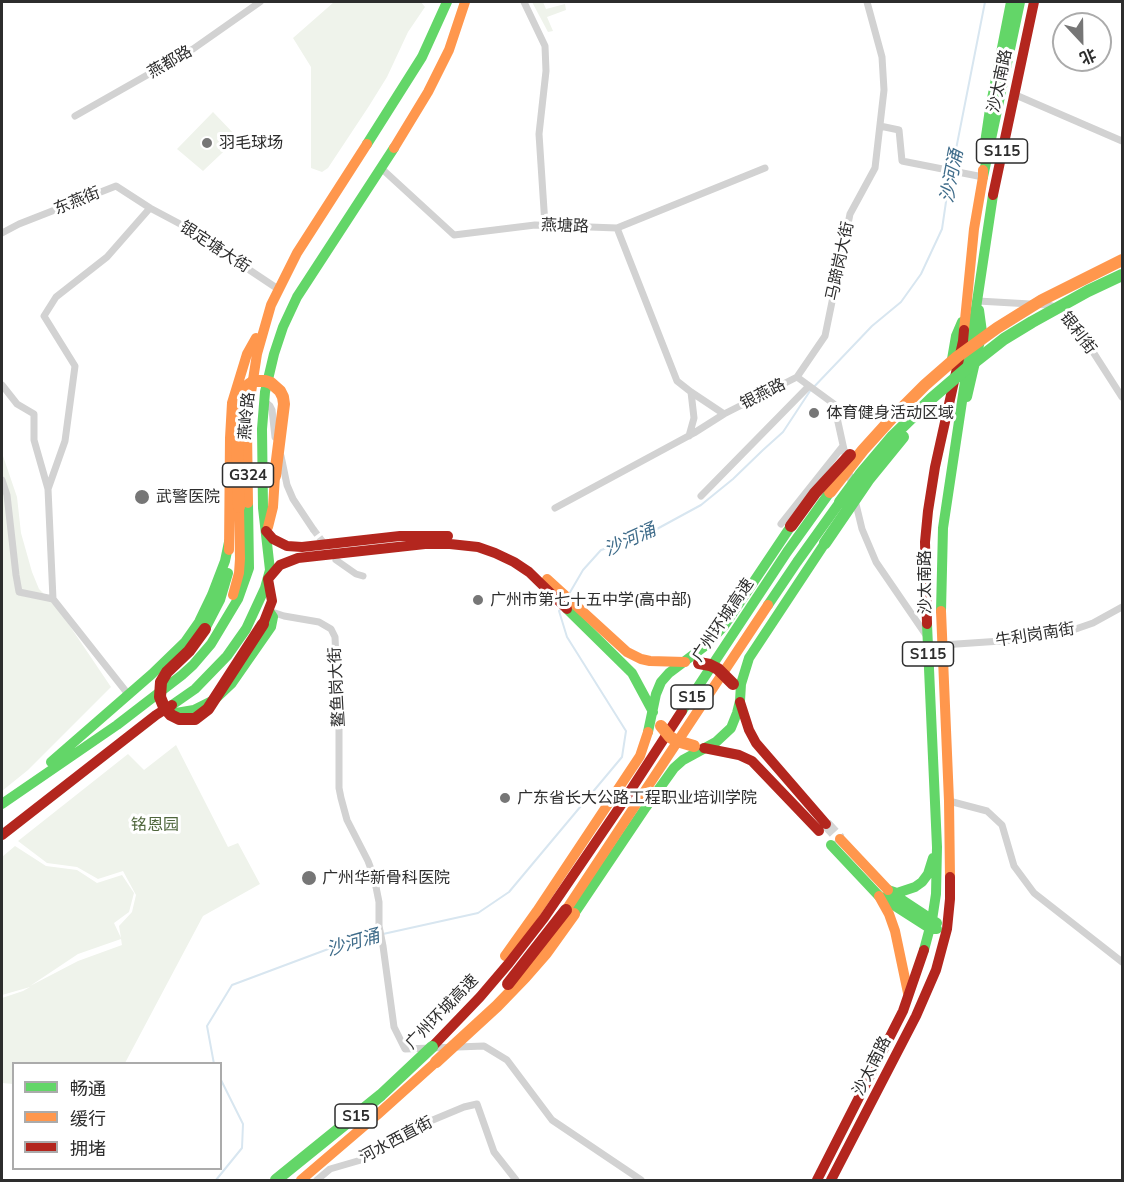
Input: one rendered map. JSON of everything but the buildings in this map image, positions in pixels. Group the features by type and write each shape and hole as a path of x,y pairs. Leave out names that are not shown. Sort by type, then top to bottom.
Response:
{"main road":[{"name":"燕岭路","path":"2,804 108,731 182,675 211,644 238,599 249,568 248,413 253,370 263,327 278,289 297,253 422,57 436,23 440,2"},
{"path":"436,23 447,2"},
{"name":"燕岭路","path":"2,835 156,715 195,689 227,656 246,628 268,579 269,556 263,507 261,459 264,401 274,354 283,327 297,297 419,108 452,43 465,2"},
{"name":"沙太南路","path":"817,1180 903,1011 932,925 938,847 924,578 926,526 945,422 945,401 954,345 966,314 987,128 1011,2"},
{"path":"983,177 1020,2"},
{"name":"沙太南路","path":"831,1180 916,1016 936,970 947,929 950,899 949,801 942,645 942,528 959,417 968,395 982,332 978,301 995,184 1034,2"},
{"name":"广州环城高速","path":"276,1180 381,1095 432,1047 457,1022 532,934 787,552 852,463 874,438 939,373 978,342 1021,313 1122,260"},
{"name":"广州环城高速","path":"301,1180 436,1062 515,977 566,910 797,562 860,475 893,436 932,398 1004,339 1073,299 1122,275"},
{"path":"263,327 247,354 232,403 229,569 226,582 220,600 205,629 161,682 160,697 164,707 171,714 179,719 195,719 208,710 263,624 272,601 268,579 280,565 298,558 421,535 459,537 484,542 513,553 564,593 627,651 641,659 680,665 699,663 718,669 737,686 749,730"},
{"path":"436,1062 533,969 569,922 667,778 679,764 723,736 733,724 738,707 737,686 755,649 868,480 941,392 967,368"},
{"path":"432,1047 452,1025 509,951 636,763 645,745 656,694 661,682 705,646 724,626 815,494 869,435 939,373"},
{"path":"225,619 239,573 237,400 244,388 254,381 265,381 272,383 280,391 284,404 271,519 266,531 273,538 287,546 295,547 381,543 450,544 478,547 504,556 521,566 542,584 621,660 638,682 652,711 670,737 698,750 740,755 752,761 823,828 760,748 738,707"},
{"path":"18,792 175,653 193,632 216,586 229,542"},
{"path":"156,715 194,710 224,691 271,627 273,618 269,611"},
{"path":"650,661 681,657 705,646"},
{"path":"638,682 647,712 647,735"},
{"path":"656,694 655,711 661,726"},
{"path":"836,842 884,893 932,925 947,929"},
{"path":"884,893 906,891 922,882 928,874 938,847"},
{"path":"936,887 950,888"},
{"path":"884,893 909,995"}],"street":[{"name":"燕都路","path":"75,116 193,50 260,2"},
{"path":"524,2 545,46 546,72 539,134 545,225"},
{"name":"马蹄岗大街","path":"797,377 825,336 850,214 875,168 884,90 882,57 867,2"},
{"path":"1018,96 1122,141"},
{"path":"880,126 898,130 902,161 983,177"},
{"name":"燕塘路","path":"381,168 454,236 535,225 617,228 765,168"},
{"name":"东燕街","path":"2,233 19,224 116,186 150,208"},
{"path":"48,489 65,441 75,366 44,316 56,297 107,257 150,208"},
{"name":"银定塘大街","path":"150,208 182,225 278,289"},
{"name":"银燕路","path":"617,228 677,381 691,393 724,414 797,377 834,404 867,545 927,637"},
{"name":"银利街","path":"978,301 1048,305 1063,309 1070,316 1122,397"},
{"path":"2,386 17,404 34,414 34,440 48,489 52,599 128,694"},
{"path":"701,496 809,386"},
{"path":"689,436 694,418 691,393"},
{"path":"264,401 272,410 275,435 287,485 293,499 314,529"},
{"path":"555,508 689,436 724,414"},
{"path":"781,524 843,446"},
{"path":"2,480 7,495 20,592 52,599"},
{"path":"336,560 356,574 363,576"},
{"name":"牛利岗南街","path":"942,645 1016,640 1062,632 1084,626 1122,607"},
{"name":"鳌鱼岗大街","path":"269,611 320,622 331,629 335,637 339,788 344,811 374,877 394,1027 405,1049 484,1047 507,1060 552,1120 641,1180"},
{"path":"949,801 987,811 1002,825 1014,866 1034,893 1121,959"},
{"name":"河水西直街","path":"317,1180 330,1169 361,1160 428,1122 477,1104 494,1152 516,1180"}],"green space":[{"path":"334,2 421,2 425,7 408,32 387,77 369,106 328,168 322,172 311,168 311,67 293,38"},
{"path":"532,2 543,2 546,9 565,4 566,10 547,17 553,31 548,32"},
{"name":"羽毛球场","path":"213,112 238,138 203,171 177,149"},
{"path":"2,453 17,497 21,533 39,589 57,607 111,687 28,770 2,791"},
{"name":"铭恩园","path":"176,745 228,847 238,843 260,884 203,916 126,1062 12,1062 12,1084 2,1083 2,998 30,987 2,995 2,857 15,846 46,866 77,870 97,883 122,875 134,893 129,912 114,923 121,938 119,926 132,912 136,895 123,871 98,879 77,867 47,863 18,841 128,754 144,770","holes":["121,939 122,945 78,961 30,986 78,954"]}],"waterway":[{"name":"沙河涌","path":"569,594 583,570 601,550 644,536 701,505 733,479 783,432 810,391 872,326 901,302 921,274 942,229 985,2"},
{"name":"沙河涌","path":"383,934 478,913 509,892 622,757 626,731 567,637 560,610"},
{"name":"沙河涌","path":"214,1062 207,1026 232,985 347,942 378,935"},
{"name":"沙河涌","path":"216,1180 242,1148 243,1124 222,1082"}],"tunnel":[{"path":"313,529 326,546"},
{"path":"826,824 840,839"}],"traffic: fast":[{"path":"367,144 422,57 447,2"},
{"path":"985,143 1011,2"},
{"path":"983,177 1020,2"},
{"path":"172,705 195,689 227,656 246,629 265,588 270,570 263,508 262,429 265,392 274,354 297,297 394,148"},
{"path":"941,611 943,528 993,195"},
{"path":"840,502 893,436 967,368 1004,339 1032,322 1122,275"},
{"path":"967,397 982,332 979,310"},
{"path":"951,365 956,336 962,322"},
{"path":"825,543 868,480 903,437"},
{"path":"682,711 787,552 830,492"},
{"path":"768,605 840,502"},
{"path":"2,804 117,725 182,675 211,644 238,599 249,568 248,503"},
{"path":"648,732 656,694 661,682 669,673 705,646 724,626 791,526"},
{"path":"51,762 152,674 185,642 199,622 212,595 225,561 229,542"},
{"path":"574,914 674,768 683,760 716,742 731,728 737,713 741,684 749,658 825,543"},
{"path":"205,629 220,600 228,573"},
{"path":"567,609 632,673 653,712"},
{"path":"170,714 194,710 214,700 232,683 271,627 273,617 269,611"},
{"path":"924,950 936,894 937,847 927,624"},
{"path":"831,845 879,896"},
{"path":"888,890 897,893 915,887 928,874 933,858"},
{"path":"890,892 937,923"},
{"path":"881,897 931,929 937,929"},
{"path":"276,1180 381,1095 432,1047"}],"traffic: slow":[{"path":"394,148 428,92 449,50 465,2"},
{"path":"248,503 247,429 250,399 257,354 271,305 297,253 367,144"},
{"path":"964,330 974,229 983,170"},
{"path":"830,492 892,418 957,357 997,328 1042,300 1122,260"},
{"path":"229,550 232,403 247,354 256,338"},
{"path":"239,507 236,407 244,388 254,381 271,383 283,397 275,476"},
{"path":"268,527 273,507 275,476"},
{"path":"233,595 240,559 239,507"},
{"path":"547,579 627,652 650,661 685,662"},
{"path":"566,910 768,605"},
{"path":"941,611 950,877"},
{"path":"661,726 670,737 694,746"},
{"path":"505,956 640,756 648,732"},
{"path":"840,839 888,890"},
{"path":"879,896 895,931 908,993"},
{"path":"436,1062 525,977 546,953 574,914"},
{"path":"301,1180 436,1062"}],"traffic: jam":[{"path":"993,195 1034,2"},
{"path":"927,624 925,542 928,511 964,330"},
{"path":"791,526 815,493 850,455"},
{"path":"266,531 273,539 287,546 302,547 400,536 448,536"},
{"path":"263,624 272,601 268,579 280,565 298,558 425,544 478,547 495,553 529,572 567,609"},
{"path":"205,629 161,682 160,697 164,707 171,715 179,719 195,719 208,709 263,624"},
{"path":"699,663 718,669 733,684"},
{"path":"740,702 756,743 826,824"},
{"path":"2,835 172,705"},
{"path":"432,1047 480,997 544,918 682,711"},
{"path":"704,748 739,755 752,761 819,831"},
{"path":"831,1180 916,1016 936,970 947,929 950,877"},
{"path":"508,984 566,910"},
{"path":"817,1180 903,1011 924,950"}],"place":[{"name":"羽毛球场","path":"207,143"},
{"name":"体育健身活动区域","path":"814,413"},
{"name":"武警医院","path":"142,497"},
{"name":"广州市第七十五中学(高中部)","path":"478,600"},
{"name":"广东省长大公路工程职业培训学院","path":"505,798"},
{"name":"广州华新骨科医院","path":"309,878"}]}
